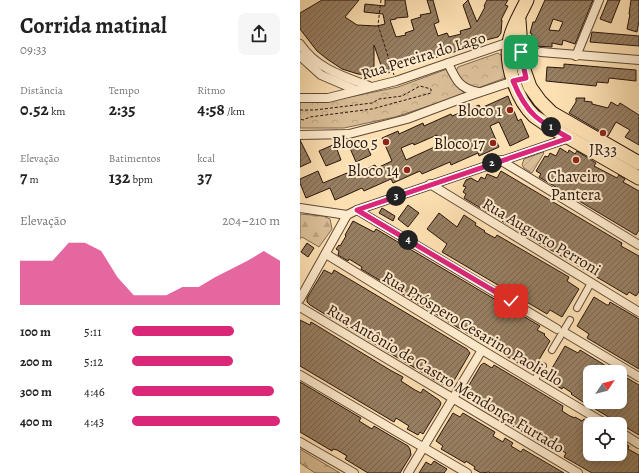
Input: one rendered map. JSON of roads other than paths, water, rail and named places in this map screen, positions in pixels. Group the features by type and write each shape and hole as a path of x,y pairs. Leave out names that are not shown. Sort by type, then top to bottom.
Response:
{"main road":[{"path":"527,0 519,18 515,40 508,57 513,81 520,96 533,115 547,125 639,178"},
{"path":"515,40 526,78 540,101 552,113 639,163"}],"street":[{"path":"576,56 599,0"},
{"name":"Rua Pereira do Lago","path":"300,98 328,98 396,81 515,40"},
{"path":"300,44 306,53 325,68 370,87"},
{"path":"542,52 639,60"},
{"path":"300,56 321,75 356,90"},
{"path":"448,63 461,85 467,90 479,93"},
{"path":"300,135 349,134 407,119 513,81 526,78"},
{"path":"300,208 347,215 430,184 569,138"},
{"path":"500,160 639,245"},
{"name":"Rua Augusto Perroni","path":"430,184 591,283 638,309"},
{"path":"357,210 639,377"},
{"path":"300,299 347,215"},
{"name":"Rua Próspero Cesarino Paoliello","path":"326,254 594,417"},
{"path":"577,308 591,283"},
{"name":"Rua Antônio de Castro Mendonça Furtado","path":"300,307 578,473"},
{"path":"552,350 570,320"},
{"path":"408,473 482,350"},
{"path":"534,381 543,366"},
{"path":"300,375 467,473"},
{"path":"627,436 639,444"},
{"path":"300,442 354,473"}],"place":[{"name":"Bloco 1","path":"510,110"},
{"name":"JR33","path":"603,133"},
{"name":"Bloco 5","path":"386,142"},
{"name":"Bloco 17","path":"493,143"},
{"name":"Chaveiro Pantera","path":"576,160"},
{"name":"Bloco 14","path":"407,170"}]}
